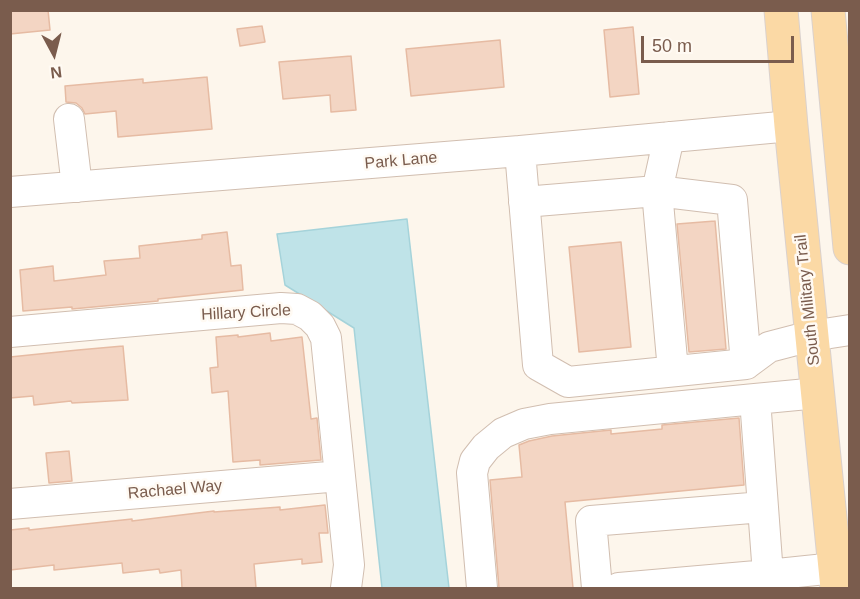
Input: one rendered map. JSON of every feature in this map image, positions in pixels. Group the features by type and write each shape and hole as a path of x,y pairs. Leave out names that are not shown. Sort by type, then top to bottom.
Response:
{"main road":[{"name":"South Military Trail","path":"781,10 836,578"},
{"path":"828,10 841,67 849,235"}],"street":[{"path":"69,119 76,187"},
{"name":"Park Lane","path":"10,192 520,151 791,126"},
{"path":"669,137 657,191 673,371"},
{"path":"520,151 538,365 568,382 747,364 769,347 812,336 849,330"},
{"path":"524,202 657,191 732,200 747,364"},
{"name":"Hillary Circle","path":"10,332 282,308 297,309 310,316 320,326 326,338 349,566 346,588"},
{"path":"482,588 472,472 475,460 503,433 524,424 550,420 818,393"},
{"path":"754,399 769,582"},
{"name":"Rachael Way","path":"10,504 340,476"},
{"path":"597,588 591,521 763,507"},
{"path":"619,588 836,578"}],"water":[{"path":"407,219 449,588 382,588 354,328 285,285 277,234"}],"building":[{"path":"10,10 48,10 50,30 10,34"},
{"path":"262,26 265,42 240,46 237,29"},
{"path":"633,27 639,94 610,97 604,30"},
{"path":"500,40 504,87 411,96 406,49"},
{"path":"351,56 356,110 331,112 330,95 283,99 279,62"},
{"path":"207,77 212,129 118,137 116,111 85,114 76,103 66,102 65,86 143,79 143,83"},
{"path":"715,221 726,349 689,352 677,224"},
{"path":"227,232 231,266 241,265 243,290 158,299 158,301 23,311 20,270 53,266 54,281 106,275 104,261 140,258 139,246 202,239 202,235"},
{"path":"621,242 631,347 579,352 569,247"},
{"path":"270,333 271,341 302,337 311,419 317,418 321,460 260,465 260,460 233,462 228,391 212,393 210,368 218,367 216,337"},
{"path":"123,346 128,400 72,403 71,401 34,405 33,396 10,398 10,357"},
{"path":"739,418 744,485 565,502 573,588 499,588 490,480 522,477 519,445 552,436 611,430 611,434 662,429 662,425"},
{"path":"69,451 72,481 49,483 46,453"},
{"path":"325,505 328,533 319,533 322,562 302,564 302,559 254,564 256,588 182,588 181,570 160,573 159,569 123,573 122,563 54,570 54,565 10,570 10,530 132,519 132,521 214,511 280,507 280,510"}]}
